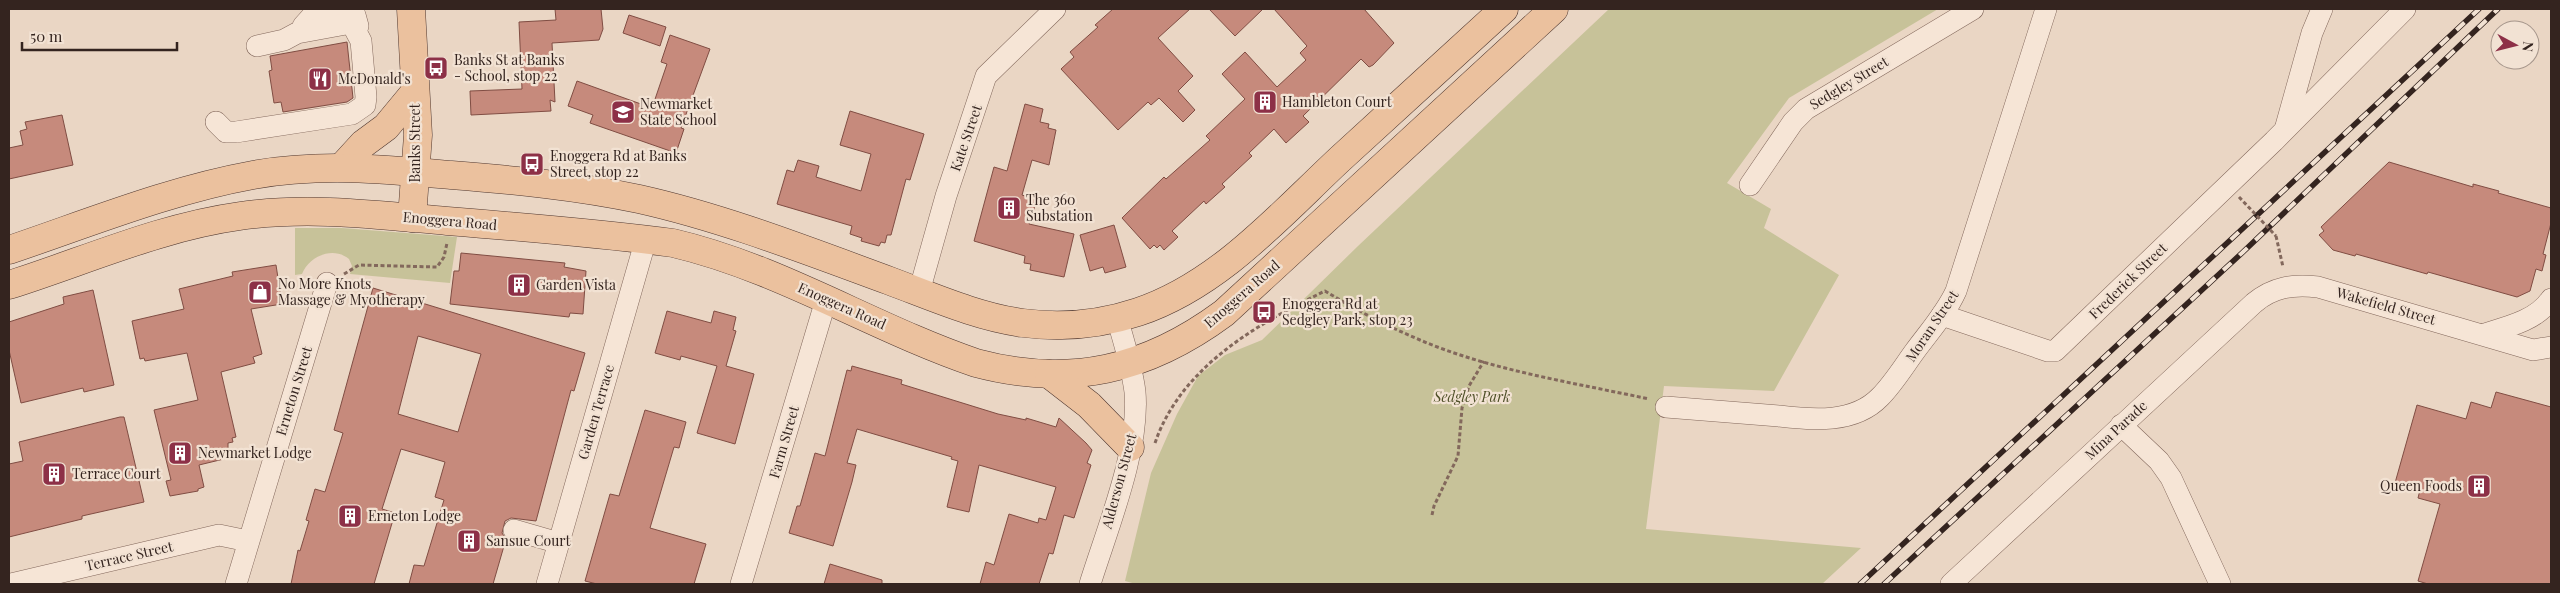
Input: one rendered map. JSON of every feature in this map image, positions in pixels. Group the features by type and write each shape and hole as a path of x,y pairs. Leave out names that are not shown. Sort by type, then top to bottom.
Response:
{"main road":[{"name":"Banks Street","path":"411,9 417,172 412,218"},
{"path":"9,250 146,204 226,180 286,170 342,167 556,185 641,200 719,222 990,316 1024,323 1060,325 1118,318 1176,297 1235,256 1504,9"},
{"name":"Enoggera Road","path":"9,285 172,230 240,216 308,211 412,218 673,243 730,259 976,363 1012,371 1049,374 1092,371 1129,364 1190,338 1224,313 1554,9"},
{"path":"342,167 363,144 386,127 415,92"},
{"path":"1049,374 1141,449"}],"street":[{"name":"Kate Street","path":"919,292 946,196 986,76 1055,9"},
{"name":"Sedgley Street","path":"1750,185 1793,122 1806,109 1973,9"},
{"name":"Moran Street","path":"1666,407 1779,416 1795,419 1846,416 1875,402 1942,316 1959,285 2046,9"},
{"path":"2285,129 2312,33 2322,9"},
{"name":"Frederick Street","path":"1942,316 2048,351 2055,350 2285,129 2405,9"},
{"path":"221,127 268,118 290,124 352,114 365,105 366,97 358,33 353,26 346,24 297,34 284,40 257,46"},
{"name":"Garden Terrace","path":"547,584 646,240"},
{"name":"Erneton Street","path":"236,584 326,283"},
{"name":"Wakefield Street","path":"2287,286 2301,285 2323,288 2533,350 2551,348"},
{"name":"Mina Parade","path":"1950,584 2254,303 2273,291 2287,286"},
{"path":"2484,334 2525,320 2538,312 2551,298"},
{"name":"Farm Street","path":"742,584 826,300"},
{"name":"Alderson Street","path":"1090,584 1141,449 1129,364 1118,318"},
{"path":"2121,425 2159,461 2171,478 2220,584"},
{"path":"514,530 558,543"},
{"name":"Terrace Street","path":"11,584 219,535 248,541"}],"path":[{"path":"2239,197 2276,236 2287,286"},
{"path":"326,283 359,266 437,267 444,257 447,243"},
{"path":"1141,449 1158,432 1178,396 1196,375 1271,317 1325,291 1359,312 1421,341 1484,361 1660,402 1666,407"},
{"path":"1432,515 1434,506 1458,456 1462,408 1469,386 1484,361"}],"green space":[{"name":"Sedgley Park","path":"1609,9 1938,9 1789,98 1727,183 1771,209 1764,228 1839,275 1774,391 1664,386 1646,529 1861,548 1822,584 1136,584 1125,581 1151,473 1177,414 1198,376 1225,355 1262,340 1358,246"},
{"path":"295,228 342,228 457,237 450,283 350,274 352,266 349,259 336,253 329,253 316,258 310,262 302,274 295,275"}],"building":[{"path":"555,9 601,9 603,29 599,40 552,43 555,102 550,100 551,111 471,115 470,91 522,89 519,22 556,20"},
{"path":"1113,9 1190,9 1158,38 1193,76 1178,91 1195,110 1183,122 1159,98 1151,105 1148,102 1118,130 1061,69 1074,57 1070,52 1098,27 1095,25"},
{"path":"1209,9 1263,9 1235,36"},
{"path":"1274,9 1364,9 1394,43 1369,67 1361,59 1303,116 1309,122 1286,143 1274,129 1249,153 1252,156 1222,184 1225,187 1206,204 1204,201 1172,231 1178,237 1164,250 1160,245 1157,248 1154,245 1150,249 1122,218 1164,177 1166,179 1210,140 1206,136 1245,99 1222,74 1245,52 1277,87 1306,60 1300,53 1307,46"},
{"path":"629,15 666,27 660,46 623,33"},
{"path":"670,35 710,49 681,128 684,129 676,153 590,123 593,115 568,106 577,81 652,108 667,64 661,62"},
{"name":"McDonald's","path":"347,42 353,98 347,102 283,112 281,102 274,103 269,71 272,70 270,56"},
{"path":"1025,104 1043,109 1040,122 1049,124 1048,128 1056,130 1049,165 1032,160 1022,195 1037,200 1029,224 1074,234 1064,277 1030,270 1031,264 1024,263 1025,256 974,241 994,167 1007,171"},
{"path":"850,111 924,134 910,180 906,179 891,235 887,235 885,243 881,242 879,246 861,241 862,238 850,234 852,226 777,204 787,170 794,172 798,160 819,166 816,177 861,191 871,154 840,145"},
{"path":"62,115 73,165 9,179 9,148 23,145 20,131 27,129 25,122"},
{"path":"2389,162 2473,187 2473,184 2499,191 2498,193 2551,208 2551,223 2543,254 2546,255 2542,271 2536,269 2530,291 2517,297 2428,272 2427,274 2356,254 2355,256 2333,250 2319,235 2324,231 2321,227"},
{"path":"1114,225 1126,267 1105,273 1103,267 1090,271 1080,235"},
{"name":"Garden Vista","path":"461,253 565,263 564,267 586,271 583,314 570,313 569,317 450,304 454,271 459,271"},
{"path":"276,265 282,304 251,309 262,354 253,357 255,363 221,372 236,437 232,438 233,442 228,443 228,458 199,465 204,487 198,489 198,491 170,496 166,481 171,480 154,410 198,400 187,353 145,361 144,358 140,359 132,321 184,309 179,289 233,276 232,272"},
{"path":"373,288 585,353 574,391 571,390 536,521 511,518 505,521 502,533 506,539 493,584 409,584 414,565 424,566 444,500 435,497 445,462 401,449 382,509 395,513 374,584 291,584 298,550 300,551 309,521 306,520 315,489 325,492 343,433 334,430","holes":["418,336 481,354 458,432 398,414"]},
{"path":"93,290 114,385 84,392 83,388 21,403 9,350 9,322 64,304 63,297"},
{"path":"667,311 711,323 714,311 736,317 733,330 736,331 726,366 754,374 735,444 697,433 717,366 681,356 680,360 655,353"},
{"path":"852,366 902,380 901,384 998,414 1026,420 1026,418 1056,427 1059,418 1086,443 1092,450 1087,463 1091,465 1074,518 1064,515 1053,554 1049,553 1039,584 980,584 986,562 994,565 1009,514 1038,523 1039,518 1046,520 1056,487 979,465 969,512 947,507 958,461 951,459 952,457 857,429 847,463 856,465 833,546 789,533 797,506 800,506 815,453 825,456 847,370 851,371"},
{"name":"Queen Foods","path":"2496,392 2551,407 2551,584 2428,584 2418,581 2440,504 2418,498 2420,490 2395,483 2417,405 2466,419 2471,402 2491,408"},
{"path":"645,410 686,422 679,448 674,447 650,528 706,544 694,584 597,584 585,581 610,494 619,496"},
{"path":"124,417 144,502 82,516 82,519 9,537 9,464 23,461 19,442"},
{"path":"830,564 882,580 882,584 824,584"}],"railway":[{"path":"1860,584 2479,9"},
{"path":"1884,584 2243,252 2498,9"}],"place":[{"name":"Banks St at Banks - School, stop 22","path":"436,68"},
{"name":"McDonald's","path":"320,79"},
{"name":"Hambleton Court","path":"1265,102"},
{"name":"Newmarket State School","path":"623,112"},
{"name":"Enoggera Rd at Banks Street, stop 22","path":"532,164"},
{"name":"The 360 Substation","path":"1009,208"},
{"name":"Garden Vista","path":"519,285"},
{"name":"No More Knots Massage & Myotherapy","path":"260,292"},
{"name":"Enoggera Rd at Sedgley Park, stop 23","path":"1264,312"},
{"name":"Newmarket Lodge","path":"180,453"},
{"name":"Terrace Court","path":"54,474"},
{"name":"Queen Foods","path":"2479,486"},
{"name":"Erneton Lodge","path":"350,516"},
{"name":"Sansue Court","path":"469,541"}]}
